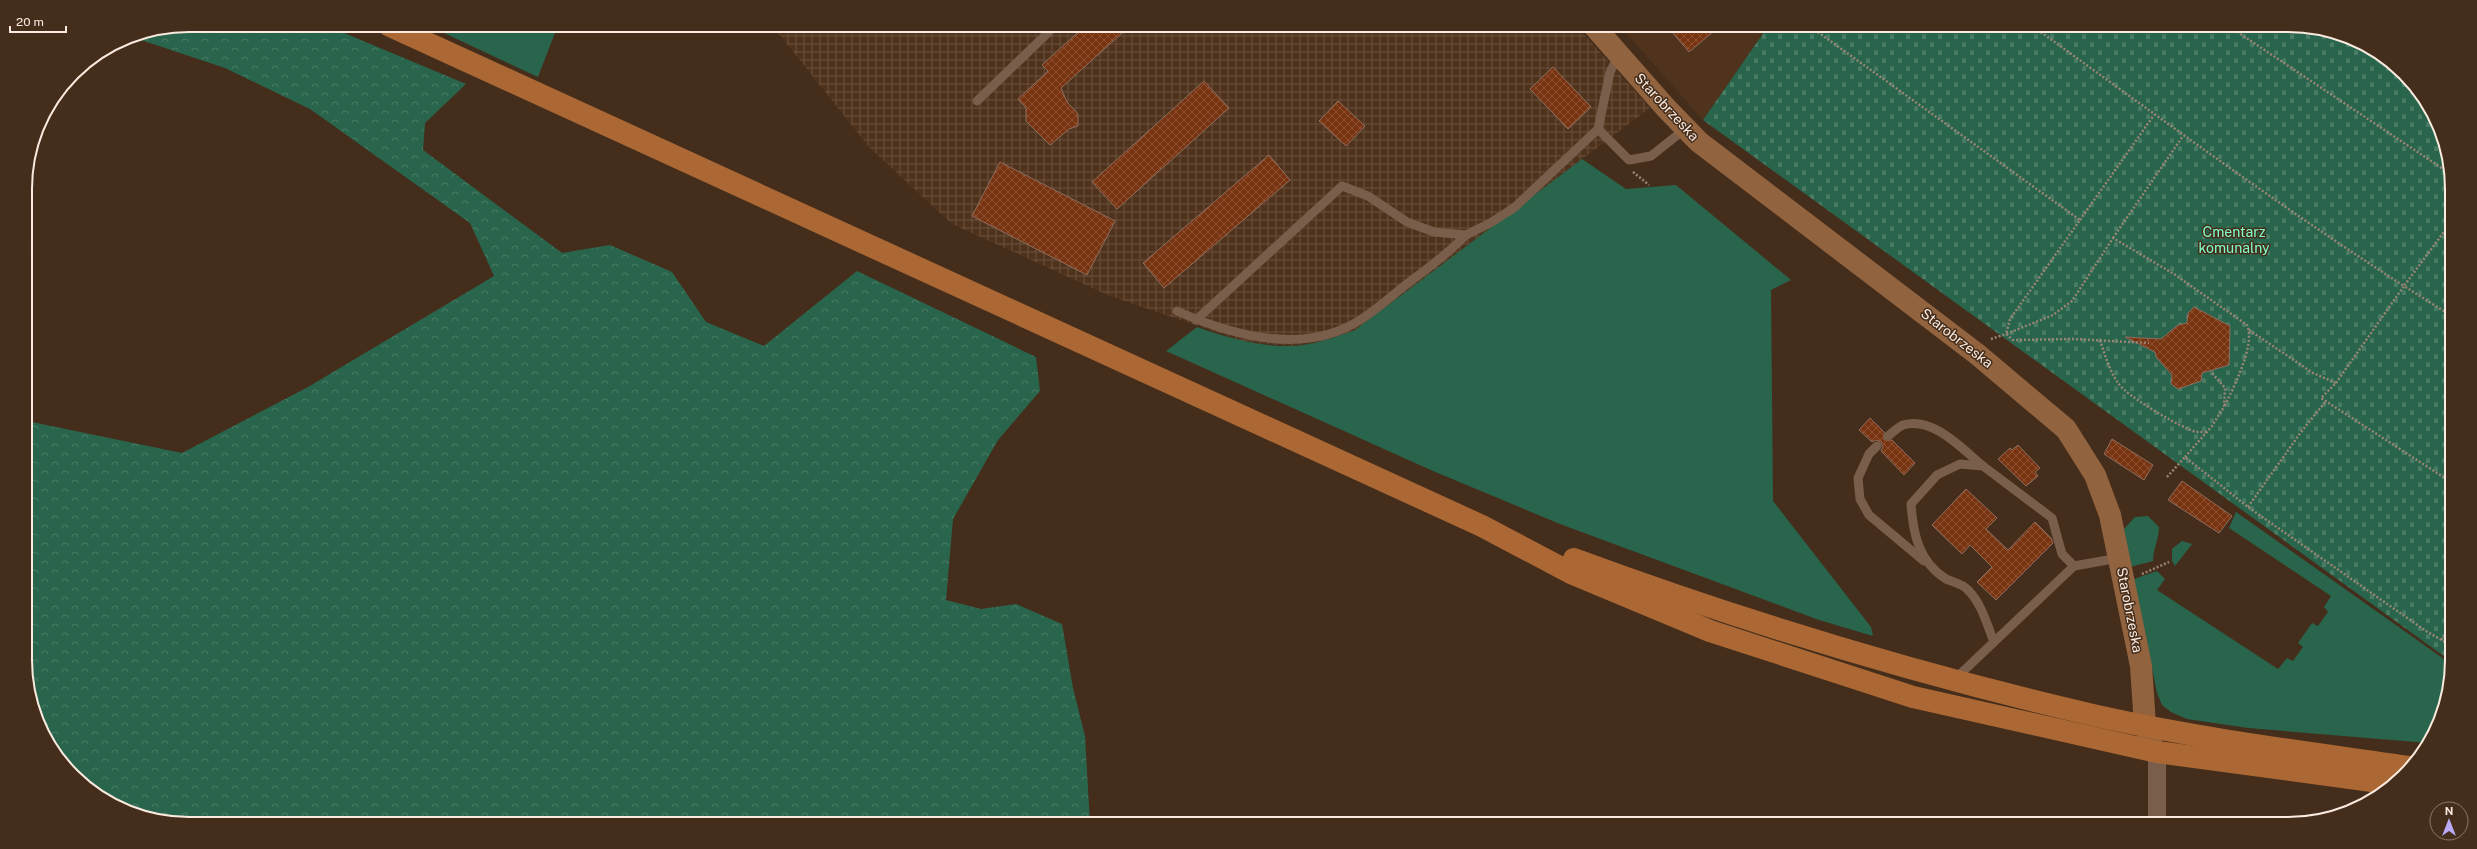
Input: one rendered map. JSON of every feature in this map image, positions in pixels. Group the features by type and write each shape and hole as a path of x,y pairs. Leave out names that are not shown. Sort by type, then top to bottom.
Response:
{"main road":[{"path":"403,32 1482,526 1571,573 1710,631 1913,697 2157,752 2386,783"},
{"path":"1482,526 1696,604 1953,681 2099,716 2145,725 2290,750 2404,766"}],"street":[{"name":"Starobrzeska","path":"1599,32 1685,129 1977,354 2066,429 2095,475 2110,515 2141,666 2145,725 2157,752"},
{"path":"2157,752 2157,817"}],"lane":[{"path":"977,101 1049,32"},
{"path":"1177,311 1196,320 1233,333 1268,339 1304,339 1335,332 1360,321 1452,250 1466,235 1492,222 1515,207 1598,129 1610,72 1619,55"},
{"path":"1598,129 1629,160 1652,156 1685,129"},
{"path":"1196,320 1342,186 1368,196 1407,222 1434,232 1466,235"},
{"path":"1888,436 1903,425 1927,425 1947,437 2052,518 2062,554 2074,566"},
{"path":"1877,446 1869,454 1858,478 1860,498 1869,515 1946,578 1968,589 1979,605 1994,642"},
{"path":"1930,566 1917,544 1911,504 1937,475 1960,464 1983,466"},
{"path":"1953,681 2074,566 2119,558"}],"path":[{"path":"1818,32 2080,220"},
{"path":"2041,32 2183,136 2317,230 2445,312"},
{"path":"2238,32 2444,170"},
{"path":"2006,334 2010,319 2154,115"},
{"path":"1977,354 1986,341 2053,314 2072,300 2183,136"},
{"path":"2445,230 2336,383 2321,398 2445,478"},
{"path":"2113,238 2174,274 2247,325 2249,330 2313,374 2336,383"},
{"path":"2167,477 2208,432 2224,407 2245,356 2249,330"},
{"path":"2006,334 2013,340 2100,340 2149,343"},
{"path":"2100,340 2106,360 2118,383 2127,392 2178,424 2196,432 2208,432"},
{"path":"2212,372 2225,388 2224,407"},
{"path":"2248,507 2301,432 2326,401"},
{"path":"2185,457 2248,507 2445,642"},
{"path":"2124,581 2169,562"},
{"path":"2441,640 2445,635"}],"shaded area":[{"path":"778,32 1582,32 1650,108 1451,258 1361,329 1323,341 1293,346 1248,343 1110,296 952,224 869,147"},
{"path":"1626,32 1764,32 1703,120"}],"green space":[{"path":"179,32 342,32 466,84 425,123 423,150 562,253 610,245 672,272 706,322 764,346 857,271 1036,357 1040,391 998,440 953,519 946,600 981,609 1016,604 1062,624 1073,688 1085,736 1090,817 179,817 139,809 110,796 93,785 71,764 58,747 40,710 33,680 32,422 182,453 308,387 494,276 470,223 310,109 225,68 140,40"},
{"path":"442,32 555,32 538,77"},
{"name":"Cmentarz komunalny","path":"1764,32 2298,32 2338,40 2357,48 2384,64 2406,85 2419,102 2437,139 2444,169 2445,657 1703,120"},
{"path":"1582,159 1626,189 1676,185 1791,280 1771,290 1773,501 1871,627 1873,636 1819,620 1560,524 1433,471 1166,351 1197,327 1244,341 1280,346 1309,344 1333,338 1355,330"},
{"path":"2236,512 2445,660 2444,680 2440,701 2429,729 2422,742 2248,728 2187,719 2171,712 2162,705 2157,693 2134,579 2157,571 2165,579 2157,590 2278,669 2287,658 2293,661 2303,647 2298,643 2312,623 2318,626 2328,612 2324,607 2331,596 2229,528"},
{"path":"2148,516 2159,527 2153,561 2130,567 2124,529 2135,517"},
{"path":"2182,541 2192,544 2175,566 2172,561 2172,549"}],"building":[{"path":"1078,32 1123,32 1061,88 1067,102 1078,114 1078,126 1069,129 1050,145 1026,121 1026,108 1018,99 1048,71 1042,65"},
{"path":"1672,32 1713,32 1689,52"},
{"path":"1553,67 1591,107 1568,129 1530,89"},
{"path":"1204,81 1229,108 1117,209 1092,182"},
{"path":"1338,101 1365,126 1346,146 1319,121"},
{"path":"1269,155 1290,180 1164,288 1143,263"},
{"path":"1000,162 1115,221 1087,275 972,216"},
{"path":"2194,307 2230,326 2229,365 2202,373 2201,381 2178,389 2171,384 2172,375 2156,357 2155,352 2125,337 2161,339 2178,325 2187,323 2188,313"},
{"path":"1870,418 1884,432 1884,440 1892,440 1915,463 1904,475 1881,451 1883,447 1881,442 1876,440 1872,442 1859,430"},
{"path":"2112,439 2153,465 2144,480 2104,454"},
{"path":"2018,445 2040,468 2035,472 2038,476 2026,486 1998,459 2010,448 2012,450"},
{"path":"2182,481 2232,516 2219,533 2168,500"},
{"path":"1966,489 1997,518 1986,529 2008,550 2035,522 2051,538 2053,543 1996,600 1977,582 1992,567 1970,545 1962,554 1932,525"}]}
